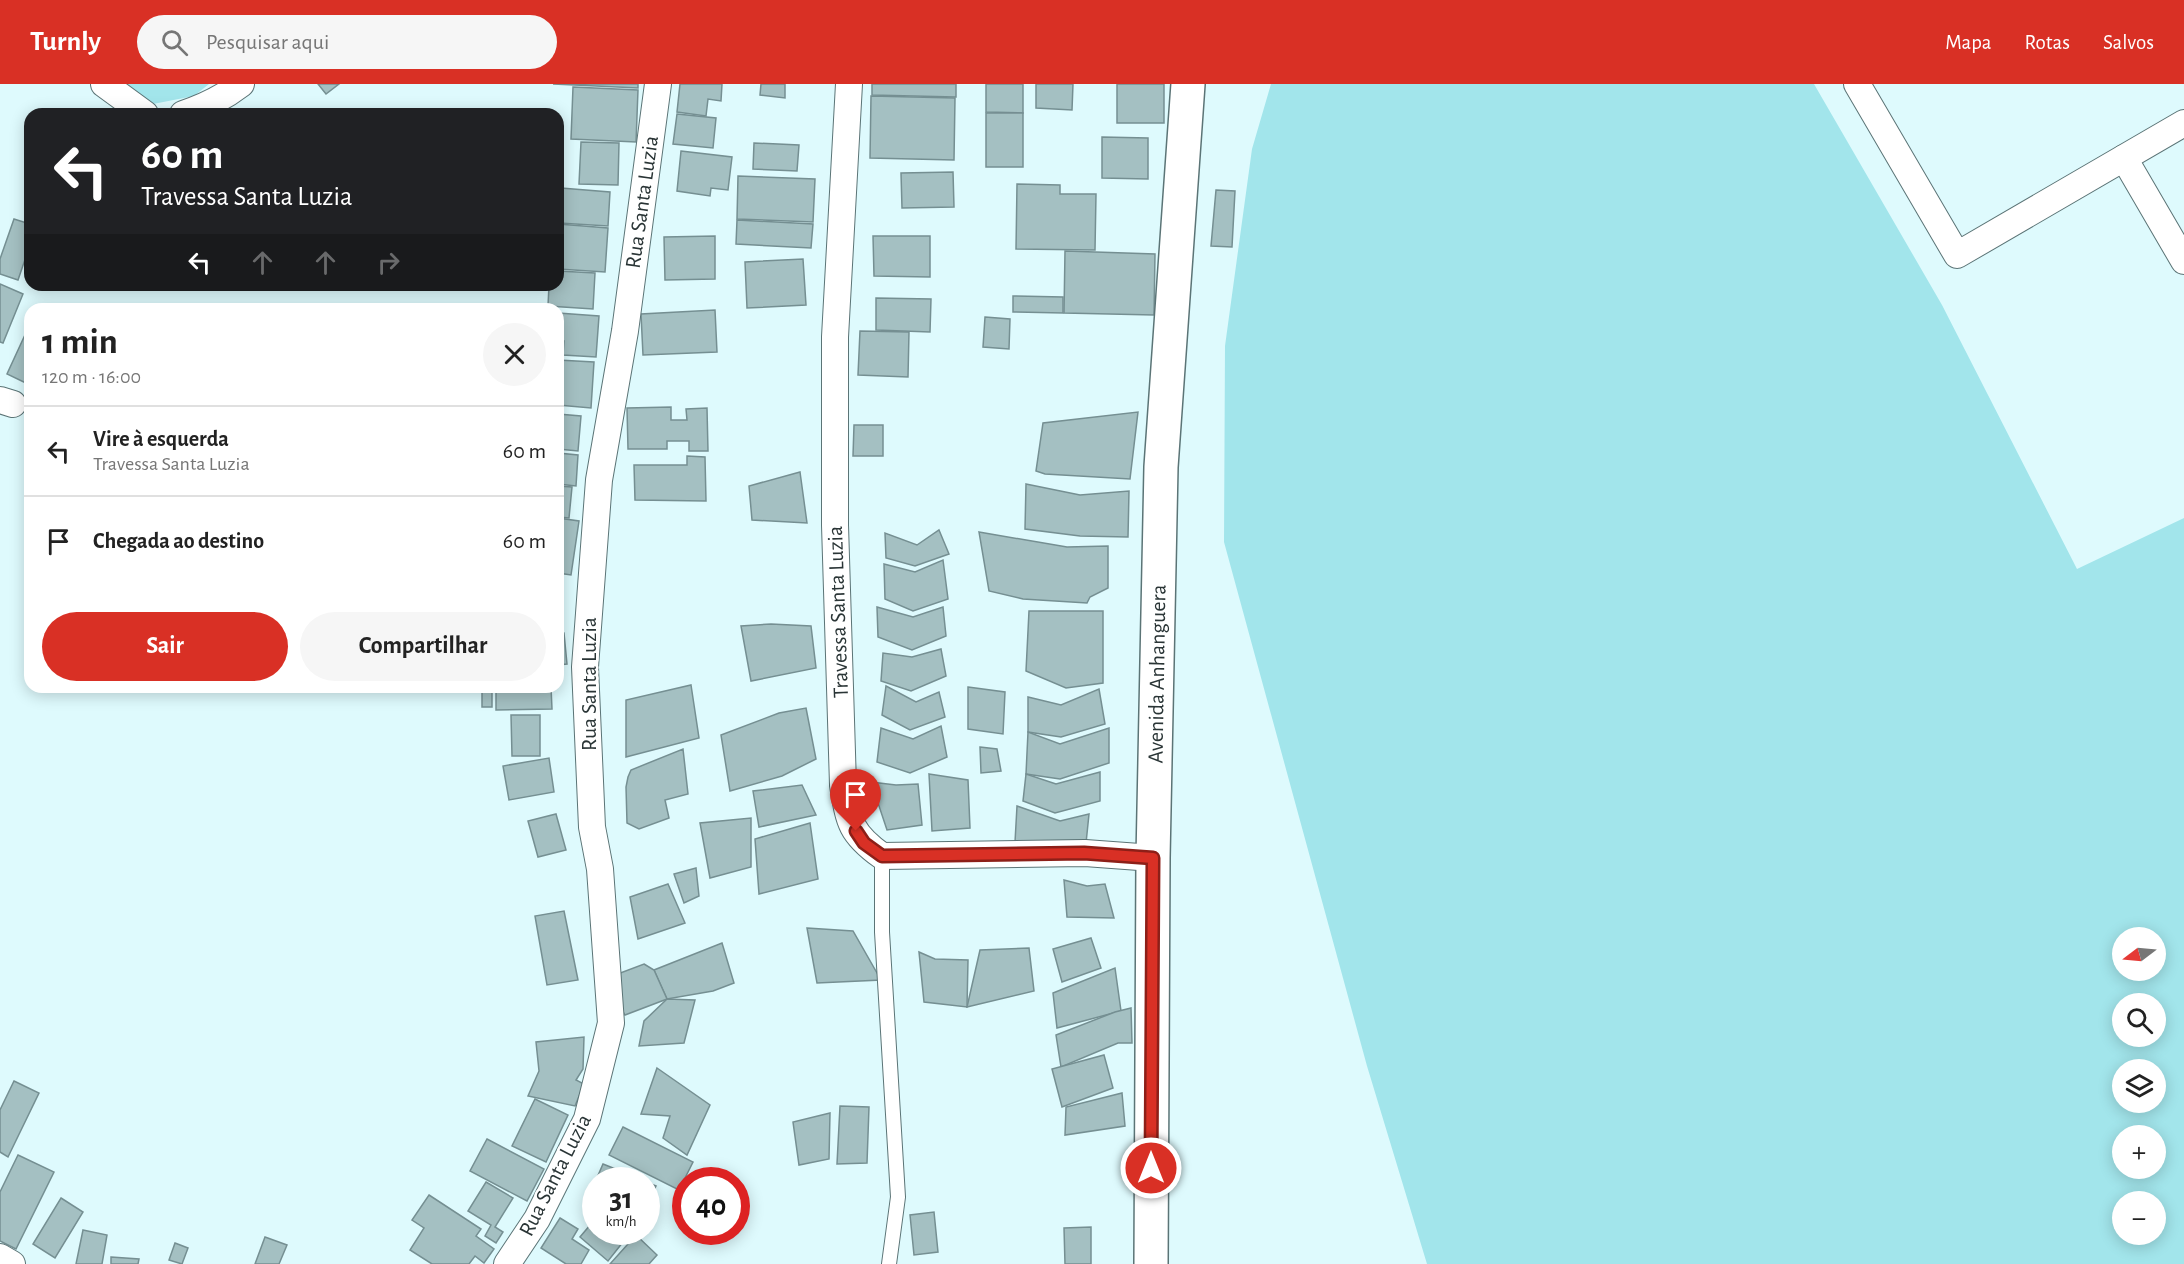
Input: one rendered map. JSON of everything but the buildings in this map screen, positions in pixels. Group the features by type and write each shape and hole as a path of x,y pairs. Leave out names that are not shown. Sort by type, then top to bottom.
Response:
{"street":[{"path":"104,84 137,108"},
{"path":"200,108 226,95 241,84"},
{"name":"Rua Santa Luzia","path":"507,1264 537,1219 587,1119 611,1023 600,869 592,827 585,667 599,480 625,331 658,84"},
{"name":"Travessa Santa Luzia","path":"849,84 835,337 835,525 843,785 848,819 864,843 882,856"},
{"name":"Avenida Anhanguera","path":"1151,1264 1153,858 1161,467 1188,84"},
{"path":"1857,84 1957,255 2184,123"},
{"path":"2124,158 2184,261"},
{"path":"882,856 1084,853 1153,858"},
{"path":"0,1257 12,1264"}],"lane":[{"path":"882,856 882,932 898,1197 889,1264"}],"shaded area":[{"path":"126,84 209,84 194,96 153,104"},
{"path":"1271,84 1814,84 1942,305 2077,569 2184,518 2184,1264 1427,1264 1367,1066 1224,542 1225,346 1252,149"}],"route":[{"path":"856,831 864,843 882,856 1084,853 1153,858 1151,1168"}]}
